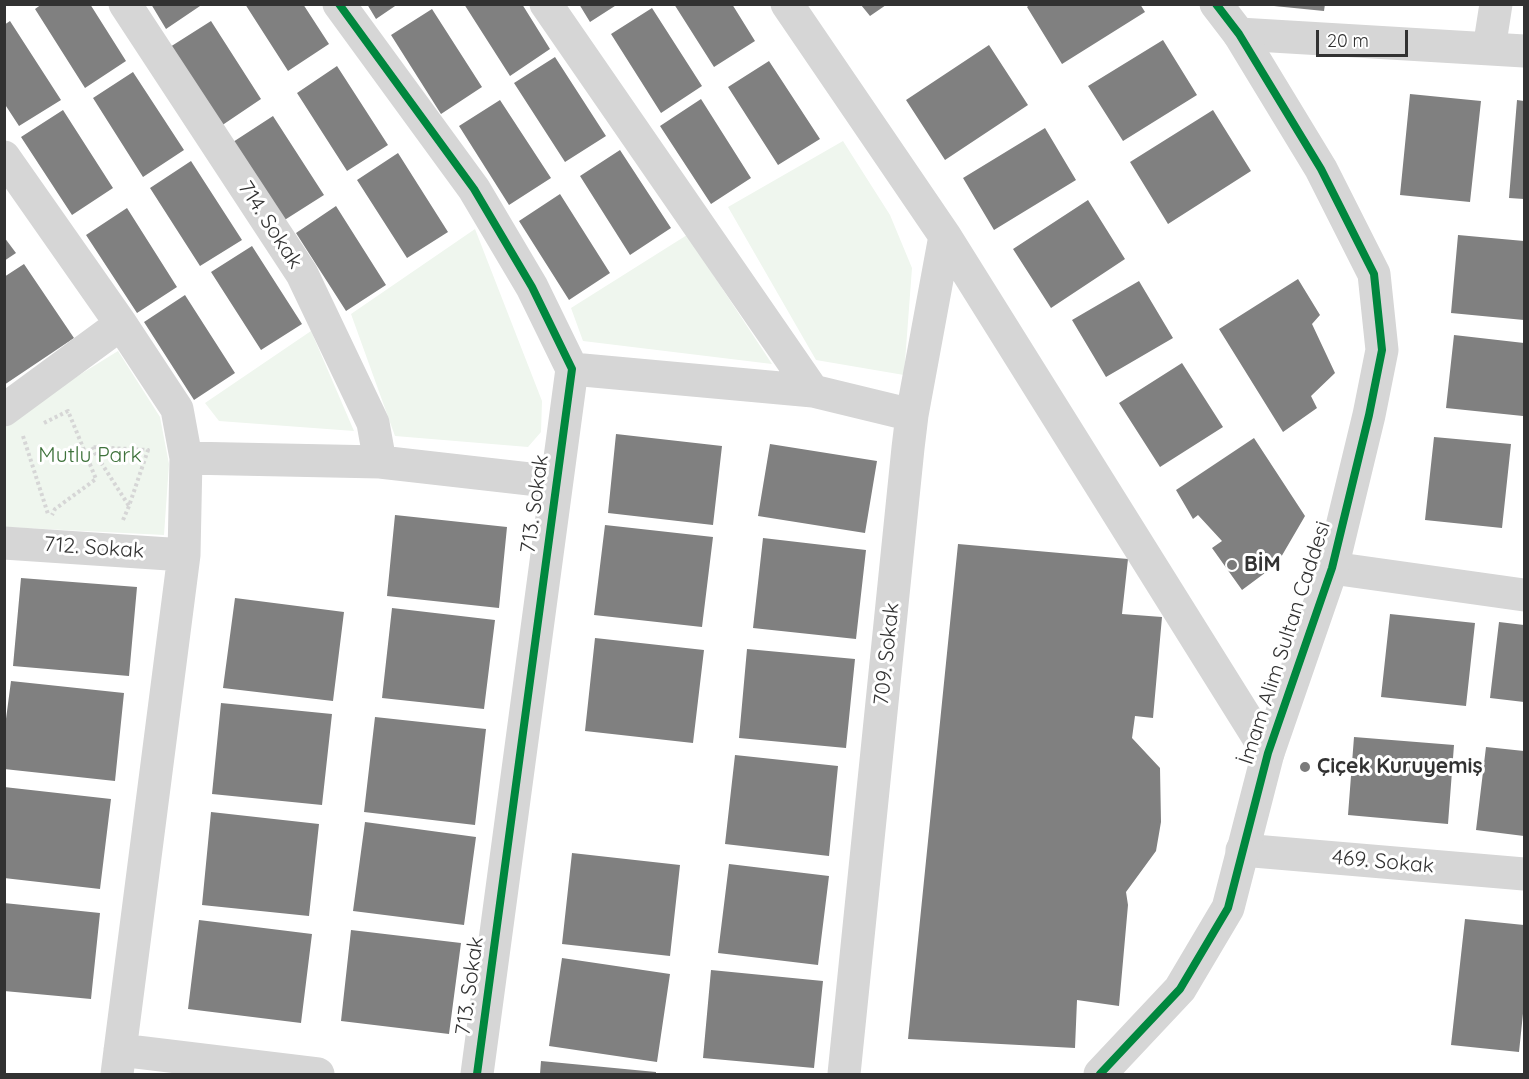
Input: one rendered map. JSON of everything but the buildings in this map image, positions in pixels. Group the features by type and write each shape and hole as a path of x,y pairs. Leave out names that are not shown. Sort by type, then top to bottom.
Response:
{"street":[{"name":"714. Sokak","path":"125,4 302,274 373,423 380,462"},
{"path":"339,4 474,189 532,287 572,369 813,391 912,415"},
{"path":"546,4 813,391"},
{"path":"787,4 945,236 1268,753"},
{"name":"İmam Alim Sultan Caddesi","path":"1100,1074 1180,990 1228,908 1268,753 1332,568 1383,350 1374,274 1321,169 1239,34 1216,4"},
{"path":"1489,49 1496,4"},
{"path":"1239,34 1524,51"},
{"path":"4,157 121,324 177,409 186,458 184,555 119,1062 318,1074"},
{"name":"709. Sokak","path":"844,1074 912,415 945,236"},
{"path":"14,422 121,324"},
{"name":"713. Sokak","path":"477,1074 572,369"},
{"path":"186,458 380,462 556,482"},
{"name":"712. Sokak","path":"4,543 184,555"},
{"path":"1332,568 1524,595"},
{"name":"469. Sokak","path":"1242,850 1524,874"}],"path":[{"path":"14,422 50,520 55,509 96,479 68,411 41,425"},
{"path":"110,551 129,506 148,450 91,447 129,506"}],"green space":[{"path":"843,141 890,215 912,268 904,375 816,360 728,207"},
{"path":"475,229 542,401 541,432 528,447 395,436 351,314"},
{"path":"687,235 772,364 583,341 571,308"},
{"path":"311,331 354,431 219,421 205,403"},
{"name":"Mutlu Park","path":"118,351 160,417 169,464 164,535 5,527 5,421"}],"cycle path":[{"path":"339,4 474,189 532,287 572,369 477,1074"},
{"path":"1100,1074 1180,989 1228,908 1268,753 1332,568 1369,415 1382,350 1374,274 1321,169 1239,34 1216,4"}],"place":[{"name":"BİM","path":"1232,565"},
{"name":"Çiçek Kuruyemiş","path":"1305,767"}]}
